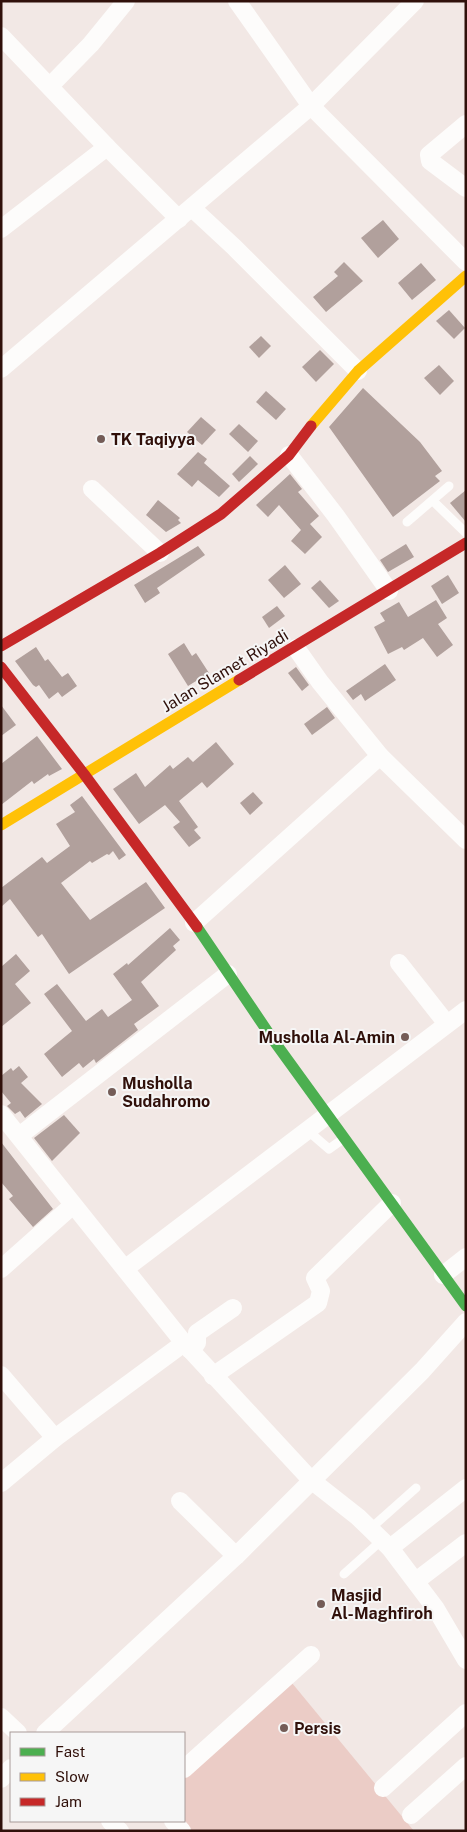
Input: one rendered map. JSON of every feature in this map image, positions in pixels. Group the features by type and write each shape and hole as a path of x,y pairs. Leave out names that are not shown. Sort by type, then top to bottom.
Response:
{"street":[{"path":"50,86 91,44 126,1"},
{"path":"237,1 311,106 466,262"},
{"path":"1,369 311,106 415,1"},
{"path":"1,36 107,147 185,213 234,246 358,371"},
{"path":"466,124 429,155 430,161 466,188"},
{"path":"1,229 107,147"},
{"path":"1,646 160,553 221,514 289,455 310,426 358,371 466,276"},
{"path":"289,455 336,516 389,591"},
{"path":"92,489 160,553"},
{"name":"Jalan Slamet Riyadi","path":"1,825 296,648 466,543"},
{"path":"296,648 320,682 380,756 466,840"},
{"path":"1,667 84,774 194,923 228,974 466,1306"},
{"path":"194,923 380,756"},
{"path":"400,963 447,1024"},
{"path":"19,1136 228,974"},
{"path":"126,1268 466,1010"},
{"path":"1,1114 213,1376 311,1480 381,1538 416,1581 466,1660"},
{"path":"213,1376 314,1307 321,1295 315,1278 392,1203"},
{"path":"1,1269 73,1205"},
{"path":"443,1275 466,1257"},
{"path":"1,1483 55,1438 187,1346 197,1343 197,1333 233,1308"},
{"path":"46,1732 236,1556 422,1371 466,1322"},
{"path":"1,1375 55,1438"},
{"path":"381,1538 466,1488"},
{"path":"180,1501 236,1556"},
{"path":"416,1581 466,1543"},
{"path":"185,1768 311,1655"},
{"path":"383,1788 466,1713"},
{"path":"1,1717 17,1732"},
{"path":"411,1815 466,1766"},
{"path":"1,1779 10,1769"},
{"path":"111,1822 120,1831"}],"lane":[{"path":"407,522 449,486"},
{"path":"433,500 466,533"},
{"path":"307,1130 329,1149 345,1137"},
{"path":"344,1574 381,1538 416,1488"}],"shaded area":[{"name":"Persis","path":"292,1683 414,1831 188,1831 184,1822 185,1773"}],"building":[{"path":"383,220 399,239 378,258 361,238"},
{"path":"344,262 363,281 326,312 313,297 338,276 334,272"},
{"path":"421,263 436,280 412,300 398,283"},
{"path":"449,310 465,328 454,339 436,321"},
{"path":"261,336 271,346 259,358 249,347"},
{"path":"320,350 334,364 316,382 302,367"},
{"path":"439,365 454,381 440,395 424,378"},
{"path":"363,388 420,442 442,471 435,476 440,481 393,517 329,427"},
{"path":"266,391 286,409 276,420 256,402"},
{"path":"201,417 216,430 202,445 187,432"},
{"path":"239,424 258,441 248,452 229,434"},
{"path":"198,452 207,459 204,463 230,486 219,497 198,480 192,487 177,474"},
{"path":"250,456 258,464 239,482 232,474"},
{"path":"290,474 302,489 298,492 319,516 310,524 322,537 305,554 291,541 301,530 279,505 268,517 256,505"},
{"path":"466,490 466,522 450,503"},
{"path":"158,500 180,518 178,520 181,523 166,532 146,515"},
{"path":"406,544 414,557 388,572 380,560"},
{"path":"198,546 205,555 157,588 160,593 145,603 134,585"},
{"path":"285,565 301,584 284,598 268,580"},
{"path":"448,575 459,593 442,604 431,586"},
{"path":"320,580 339,601 329,608 311,588"},
{"path":"436,600 447,618 438,624 453,645 437,657 423,638 404,650 402,647 388,654 374,627 385,621 380,613 399,602 408,617"},
{"path":"277,606 285,616 269,628 262,617"},
{"path":"184,643 192,656 196,653 209,673 188,686 168,654"},
{"path":"36,647 45,661 48,659 62,677 68,673 77,686 62,697 58,692 49,699 39,685 36,687 33,685 15,661"},
{"path":"385,664 396,680 365,701 361,694 353,700 346,691"},
{"path":"296,667 309,685 302,691 288,673"},
{"path":"1,705 16,725 1,736"},
{"path":"327,707 335,718 312,735 304,724"},
{"path":"37,736 62,769 49,776 48,774 34,784 32,781 1,805 1,764"},
{"path":"216,742 234,764 207,788 202,782 179,801 198,827 194,830 201,838 189,847 173,827 180,822 165,805 139,824 113,789 136,773 145,787 170,765 173,769 188,757 193,762"},
{"path":"253,792 263,803 250,815 240,803"},
{"path":"82,796 126,855 119,860 113,851 92,863 90,861 61,883 90,920 146,882 165,908 69,974 42,934 38,937 10,899 1,907 1,888 42,857 47,863 70,846 56,824 75,812 70,805"},
{"path":"170,928 180,940 173,946 176,950 141,982 159,1006 134,1024 138,1030 96,1063 94,1059 83,1068 79,1063 62,1077 44,1054 72,1031 44,994 57,984 86,1021 102,1009 108,1017 132,1000 113,974 127,963 128,965"},
{"path":"16,954 30,971 15,984 31,1003 1,1027 1,967"},
{"path":"19,1066 28,1077 21,1083 42,1104 25,1118 20,1111 15,1114 7,1106 11,1103 1,1091 1,1076 11,1068 13,1071"},
{"path":"64,1115 80,1133 52,1161 34,1138"},
{"path":"1,1142 53,1209 33,1227 9,1199 13,1196 1,1182"}],"traffic: fast":[{"path":"197,927 274,1041 466,1306"}],"traffic: slow":[{"path":"311,426 358,371 466,276"},
{"path":"1,825 239,680"}],"traffic: jam":[{"path":"1,646 160,553 221,514 289,455 311,426"},
{"path":"239,680 466,543"},
{"path":"1,667 84,774 197,927"}],"place":[{"name":"TK Taqiyya","path":"101,439"},
{"name":"Musholla Al-Amin","path":"405,1037"},
{"name":"Musholla Sudahromo","path":"112,1092"},
{"name":"Masjid Al-Maghfiroh","path":"321,1604"},
{"name":"Persis","path":"284,1728"}]}
